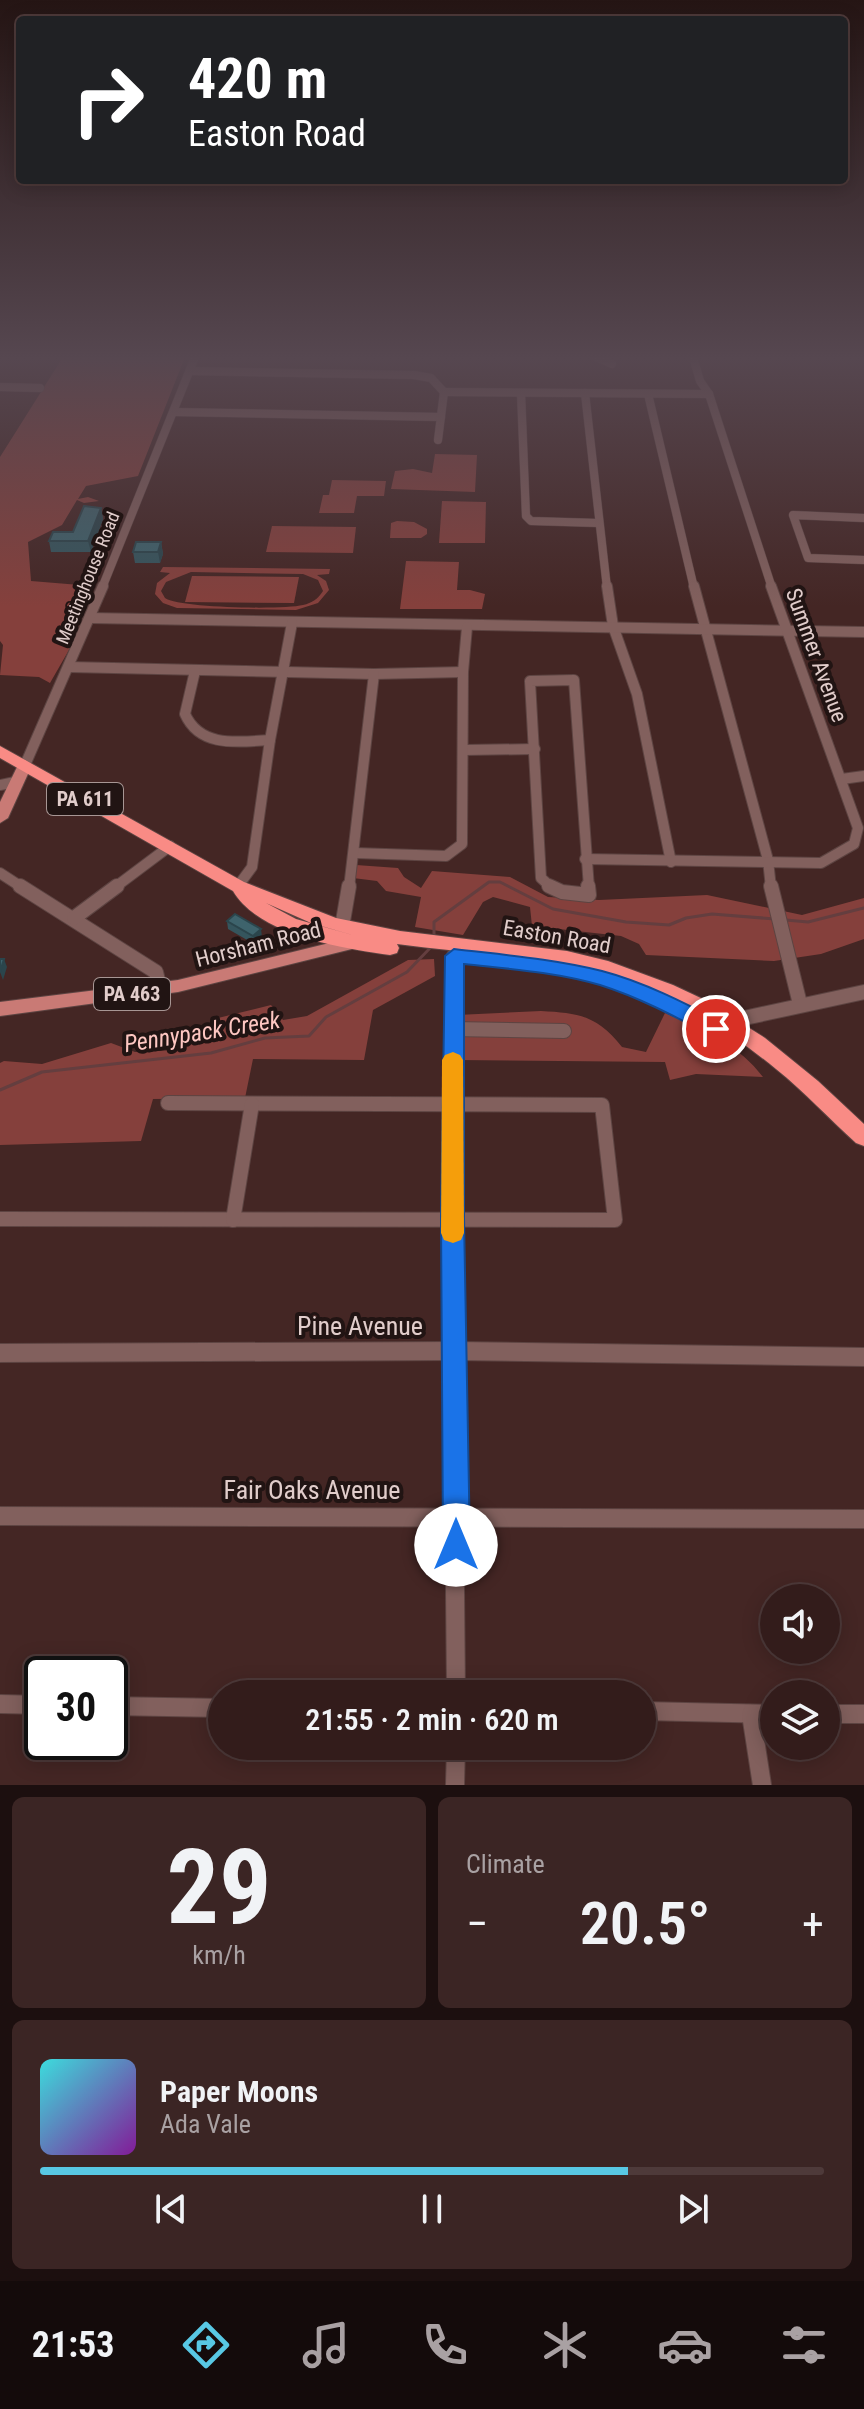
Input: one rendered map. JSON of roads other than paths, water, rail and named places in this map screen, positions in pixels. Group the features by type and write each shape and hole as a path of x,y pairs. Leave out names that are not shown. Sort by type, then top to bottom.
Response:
{"highway":[{"name":"Easton Road","path":"0,751 238,886 256,891 307,916 414,946"},
{"name":"Easton Road","path":"238,886 247,898 267,912 294,925 353,943 551,956 615,970 668,991 721,1025 803,1094 833,1112 864,1137"}],"main road":[{"path":"0,818 8,784 25,765"},
{"name":"Horsham Road","path":"0,1009 160,989 383,936"}],"street":[{"name":"Meetinghouse Road","path":"25,765 90,618 162,440"},
{"path":"523,440 526,516 531,521 598,523"},
{"path":"590,440 613,626 637,694 671,862"},
{"path":"659,440 704,629 768,860 773,903 800,1004"},
{"name":"Summer Avenue","path":"585,859 821,863 854,844 858,828 786,633 724,440"},
{"path":"864,518 793,515 808,558 864,560"},
{"path":"90,618 467,627 613,626 786,633 864,632"},
{"path":"238,886 252,867 270,740 292,623"},
{"path":"355,853 446,856 462,844 463,672 467,627"},
{"path":"69,667 374,674 463,672"},
{"path":"195,671 185,714 193,728 209,738 224,741 270,740"},
{"path":"342,927 355,853 374,674"},
{"path":"574,680 585,859 589,895 562,893 548,887 541,878 530,681 574,680"},
{"path":"464,750 535,749"},
{"path":"842,779 864,776"},
{"path":"74,918 170,846"},
{"path":"0,873 156,972 160,989"},
{"path":"455,950 452,1218 456,1680"},
{"path":"721,1025 800,1004 864,992"},
{"path":"452,1029 564,1031"},
{"path":"0,1219 615,1220 602,1105 168,1103"},
{"path":"233,1220 252,1104"},
{"name":"Pine Avenue","path":"0,1353 455,1351 864,1357"},
{"name":"Fair Oaks Avenue","path":"0,1516 864,1519"},
{"path":"0,1704 24,1705"},
{"path":"128,1706 208,1708"},
{"path":"656,1711 760,1714"},
{"path":"751,1714 762,1785"},
{"path":"840,1714 864,1714"},
{"path":"455,1785 456,1760"}],"waterway":[{"name":"Pennypack Creek","path":"434,938 434,922 489,882 500,882 553,909 626,922 669,925 686,918 712,914 775,919"},
{"name":"Pennypack Creek","path":"786,920 808,922 864,908"},
{"name":"Pennypack Creek","path":"0,1090 42,1072 211,1053 265,1038 309,1036 326,1017 407,972 433,945"}]}
